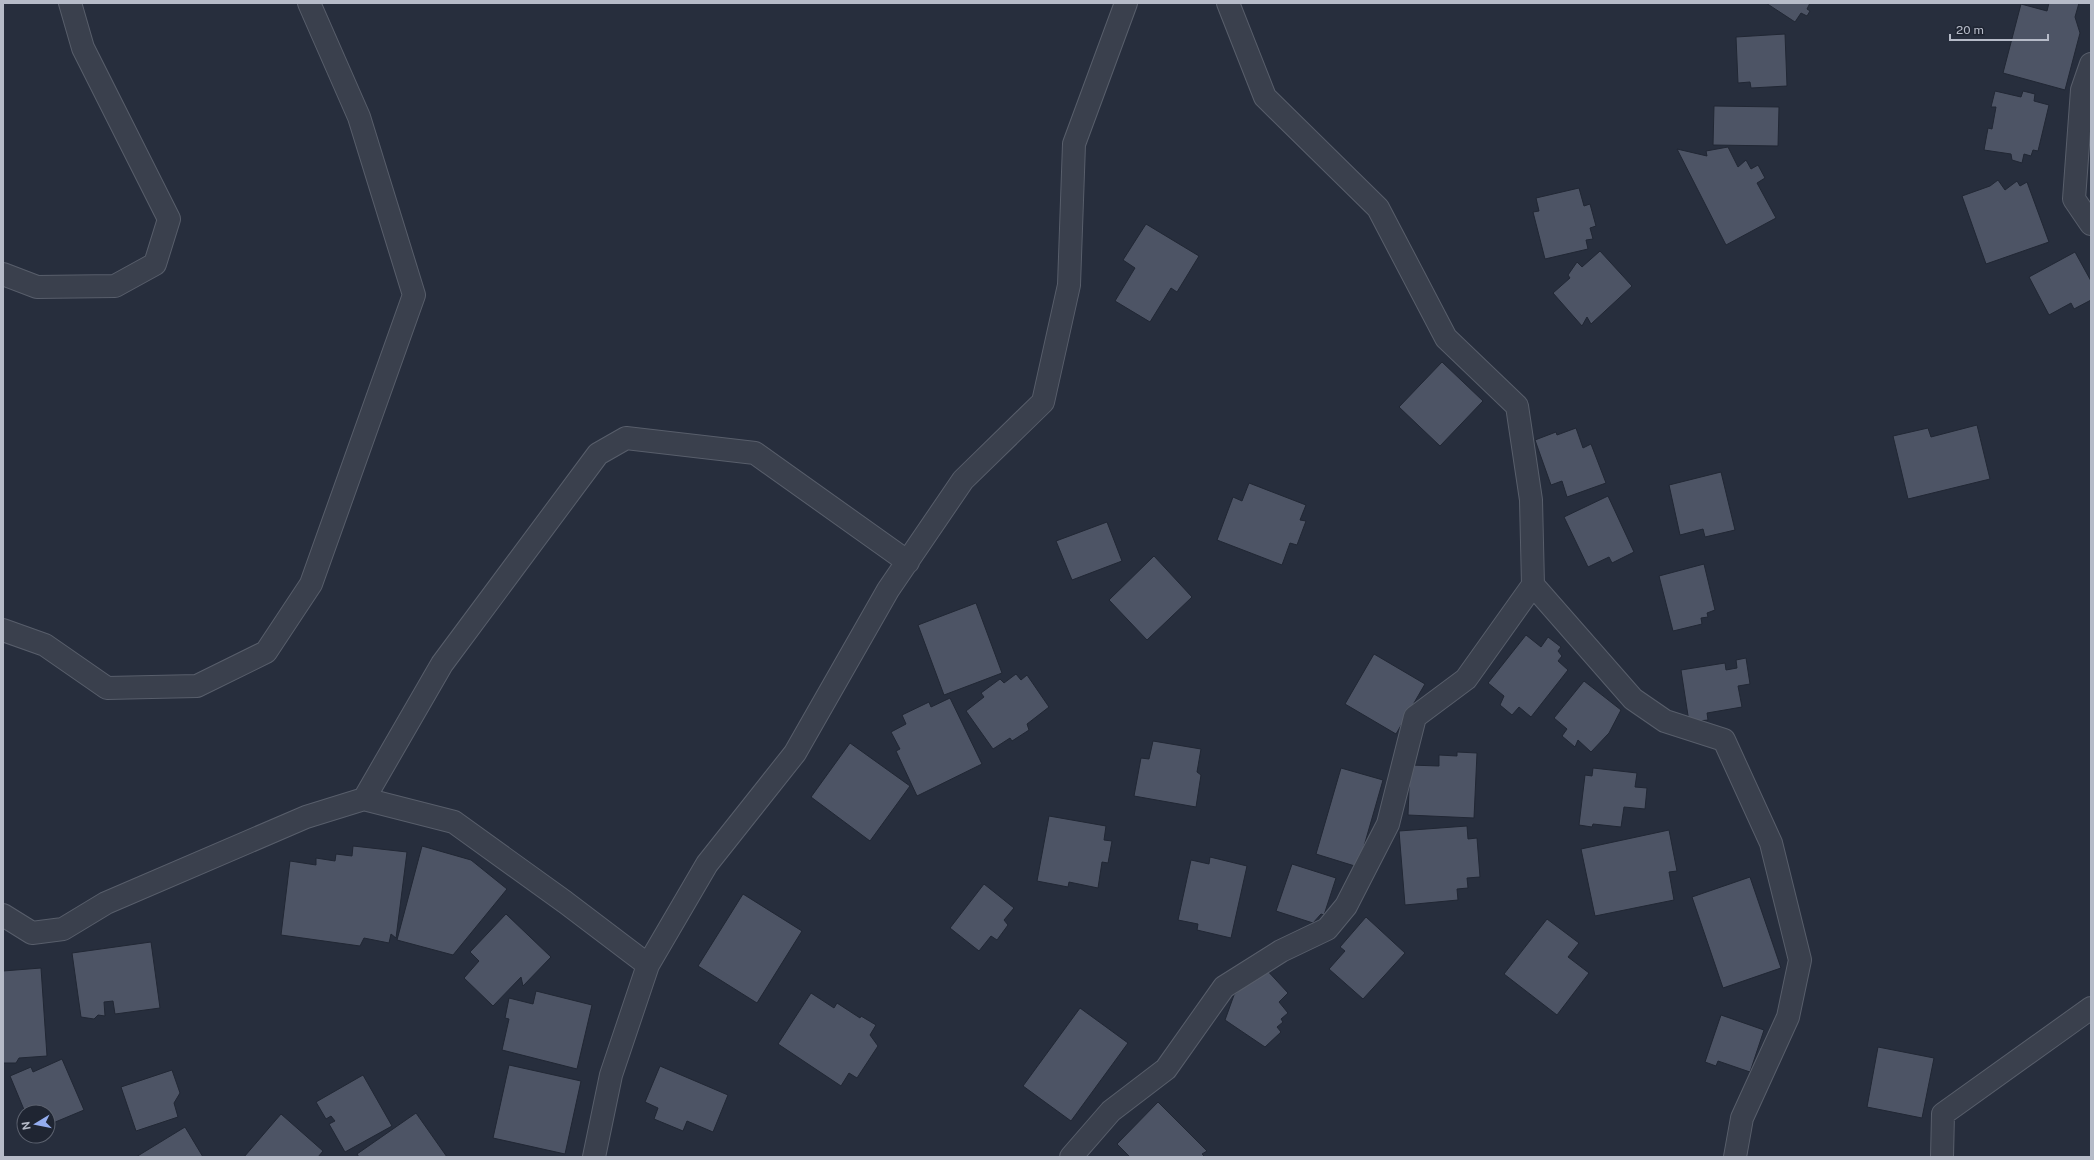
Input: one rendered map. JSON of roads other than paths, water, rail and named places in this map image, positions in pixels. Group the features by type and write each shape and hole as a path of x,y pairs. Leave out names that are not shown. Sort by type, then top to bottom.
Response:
{"street":[{"path":"3,274 36,287 115,286 155,264 169,219 83,48 70,3"},
{"path":"3,630 45,646 107,688 197,686 266,652 312,584 414,295 359,117 309,3"},
{"path":"594,1157 611,1075 648,965 707,864 795,753 888,590 962,480 1043,402 1069,285 1074,144 1126,3"},
{"path":"1071,1157 1111,1111 1166,1069 1224,987 1281,951 1327,929 1346,906 1388,824 1415,717 1466,679 1532,585 1531,500 1517,406 1446,338 1378,208 1265,97 1228,3"},
{"path":"2091,64 2082,90 2074,199 2091,224"},
{"path":"364,799 442,664 598,454 626,438 755,453 908,562"},
{"path":"1532,585 1633,699 1665,720 1724,740 1771,843 1800,960 1788,1016 1742,1118 1735,1157"},
{"path":"3,915 32,933 63,929 106,902 306,817 364,799 454,822 565,902 648,965"},
{"path":"1942,1157 1943,1114 2091,1008"}]}
